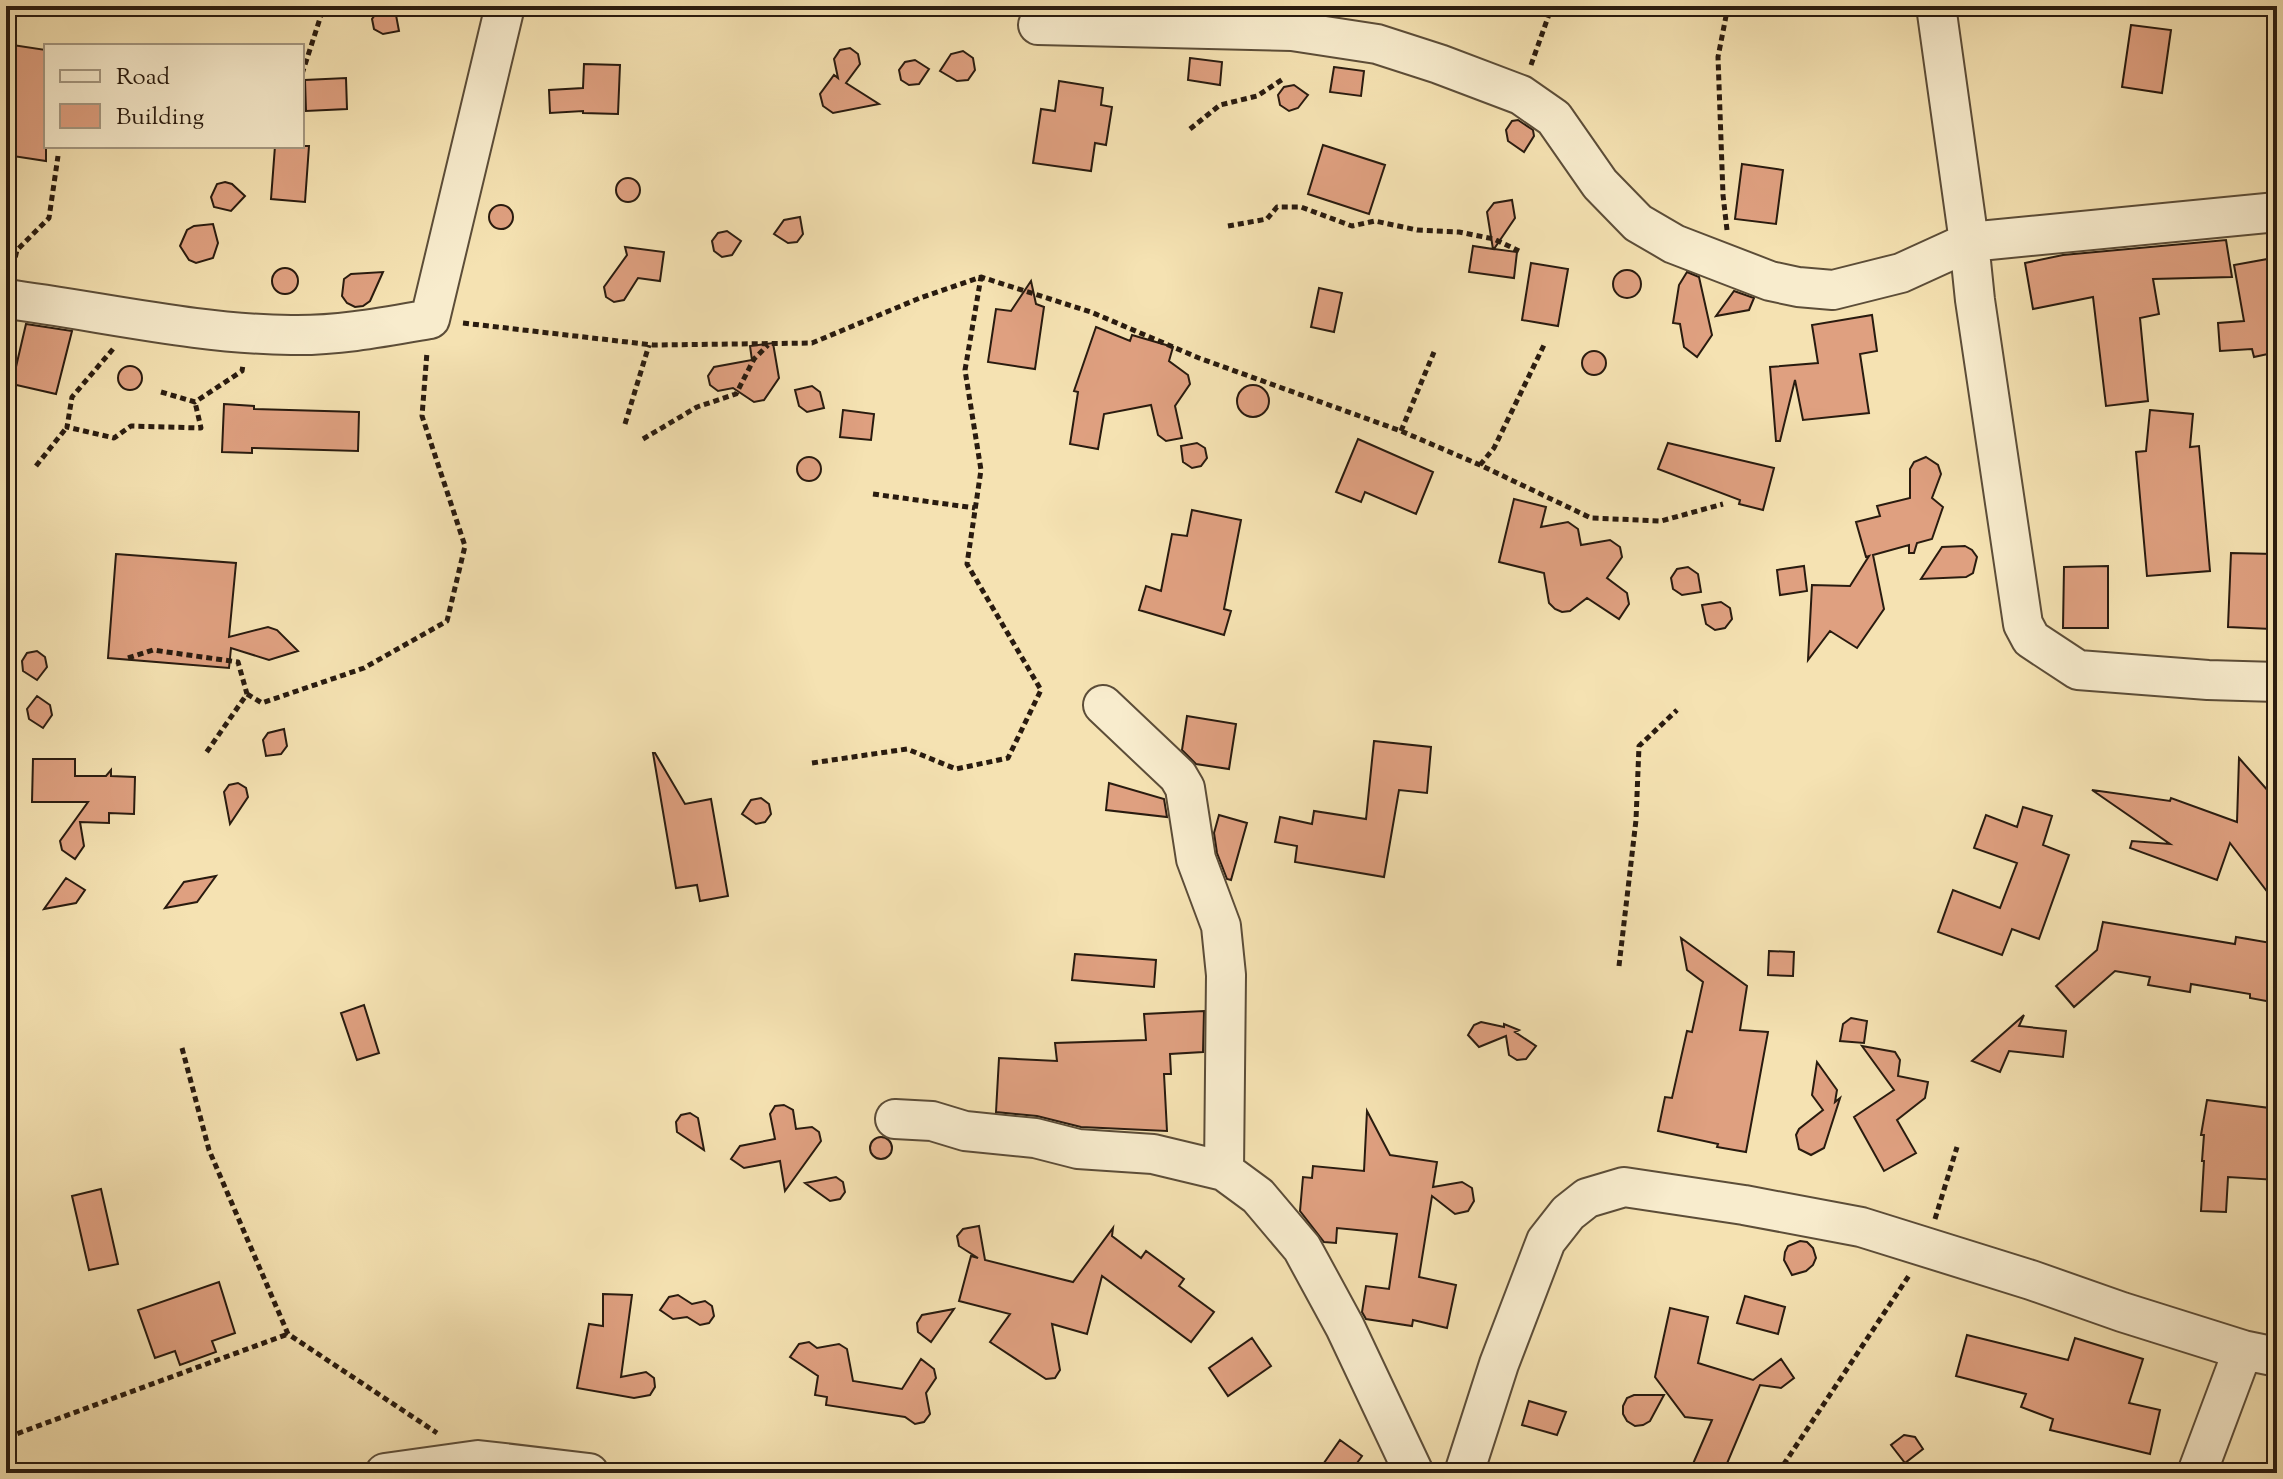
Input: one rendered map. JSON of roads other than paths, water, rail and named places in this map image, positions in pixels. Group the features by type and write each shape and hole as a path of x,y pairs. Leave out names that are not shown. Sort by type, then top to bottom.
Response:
{"street":[{"path":"6,299 249,333 293,335 360,331 430,319 505,6"},
{"path":"1936,6 2023,624 2031,639 2078,670 2277,682"},
{"path":"1038,25 1292,31 1377,44 1439,64 1521,95 1554,118 1600,184 1638,223 1674,244 1731,267 1798,287 1833,290 1901,273 1969,242 2277,212"},
{"path":"1103,705 1178,776 1185,788 1193,847 1221,926 1226,975 1224,1171"},
{"path":"895,1119 932,1121 965,1131 1035,1138 1078,1149 1153,1154 1224,1171 1258,1196 1302,1248 1345,1327 1414,1473"},
{"path":"1464,1473 1499,1364 1546,1241 1568,1213 1587,1198 1624,1187 1861,1227 2260,1354 2197,1473"},
{"path":"385,1473 478,1460 589,1473"}]}
